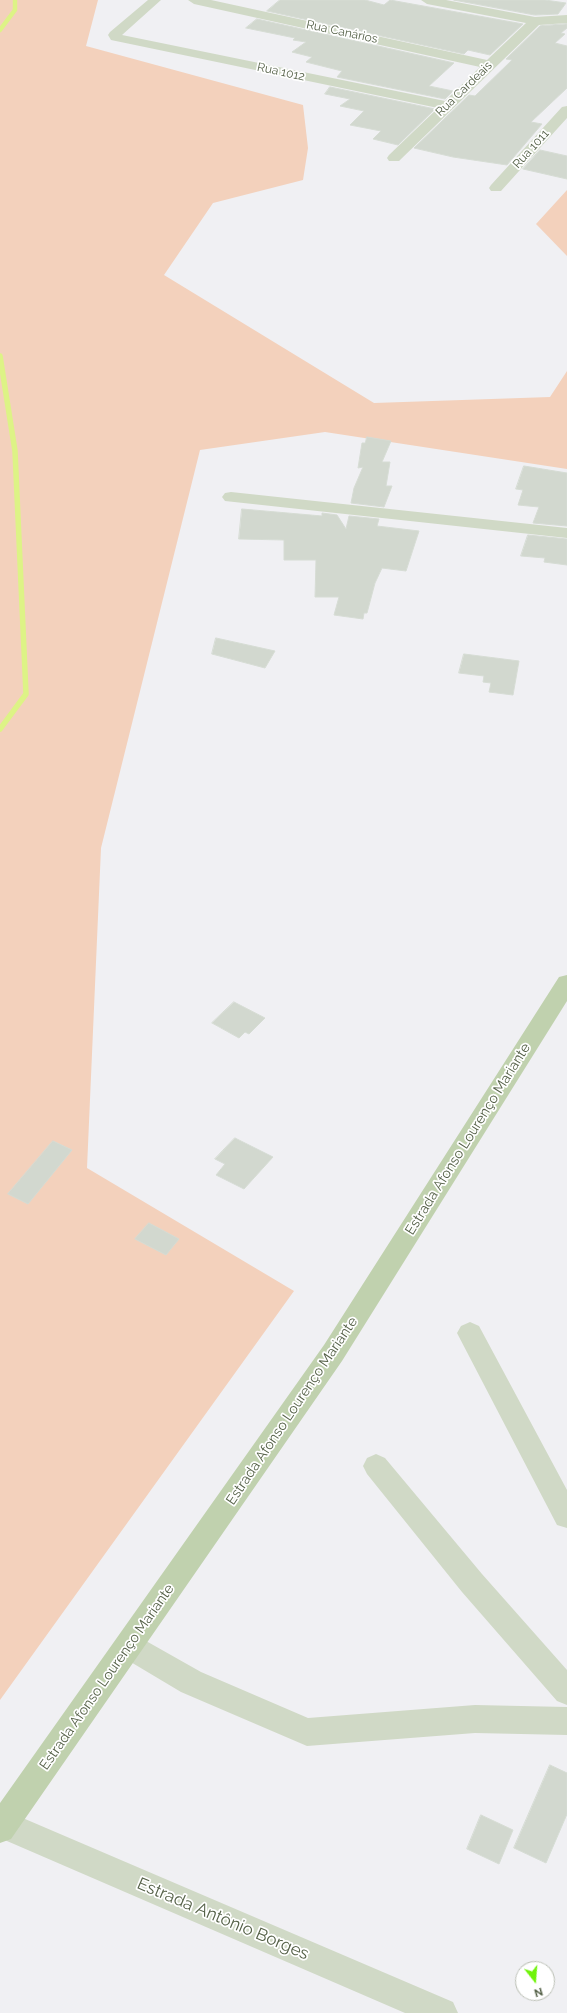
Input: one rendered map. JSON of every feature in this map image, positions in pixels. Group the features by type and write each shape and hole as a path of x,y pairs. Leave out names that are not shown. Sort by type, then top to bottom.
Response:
{"main road":[{"name":"Estrada Afonso Lourenço Mariante","path":"2,1826 333,1353 567,983"}],"street":[{"name":"Rua 1012","path":"155,0 114,35 115,37 448,106"},
{"name":"Rua Canários","path":"194,0 490,65"},
{"path":"426,0 535,21 567,19"},
{"name":"Rua Cardeais","path":"394,158 535,21"},
{"name":"Rua 1011","path":"496,188 567,110"},
{"path":"231,497 567,533"},
{"path":"470,1333 567,1516"},
{"path":"376,1466 472,1583 567,1691"},
{"path":"129,1646 191,1682 307,1732 475,1719 567,1720"},
{"name":"Estrada Antônio Borges","path":"2,1826 442,2013"}],"shaded area":[{"path":"0,0 98,0 86,46 303,105 308,148 303,180 213,203 164,275 374,403 550,397 567,371 567,469 325,432 200,450 101,848 87,1168 294,1291 0,1700"},
{"path":"567,190 567,256 536,224"}],"building":[{"path":"280,0 365,0 384,5 390,0 523,24 490,55 468,50 464,54 267,11"},
{"path":"454,0 545,0 566,3 558,14 535,15"},
{"path":"257,19 454,63 429,86 453,91 445,99 337,77 342,71 306,62 312,57 292,52 306,42 293,40 295,38 246,28"},
{"path":"567,24 567,28 561,33 565,34 555,43 567,46 567,88 531,122 542,124 507,165 453,157 414,148 469,95 475,96 512,60 506,59 540,26"},
{"path":"330,87 435,109 398,145 373,139 381,131 350,125 364,111 340,106 350,99 325,94"},
{"path":"540,150 567,156 567,179 523,169"},
{"path":"367,437 391,441 382,462 390,462 386,486 392,486 384,507 351,503 354,488 363,467 358,468 362,443 365,443"},
{"path":"524,466 567,473 567,526 533,523 539,507 518,505 523,490 516,489"},
{"path":"242,509 322,516 322,513 337,515 346,529 349,516 379,519 377,526 419,531 406,571 382,568 375,583 367,613 364,613 363,619 334,615 339,597 315,597 316,560 284,560 284,540 239,539"},
{"path":"528,535 567,539 567,565 544,562 545,558 521,556"},
{"path":"216,638 275,651 265,668 212,654"},
{"path":"464,654 519,661 513,695 489,692 491,683 483,682 484,676 459,673"},
{"path":"234,1002 265,1018 249,1034 245,1032 239,1038 212,1023"},
{"path":"235,1138 273,1157 244,1189 216,1175 225,1164 215,1159"},
{"path":"53,1141 72,1150 28,1204 8,1194"},
{"path":"149,1223 179,1239 166,1255 135,1239"},
{"path":"550,1765 567,1773 567,1814 546,1863 514,1848"},
{"path":"481,1815 513,1830 499,1864 467,1849"}],"waterway":[{"path":"0,30 15,10 15,0"},
{"path":"0,356 15,451 26,694 0,729"}]}
